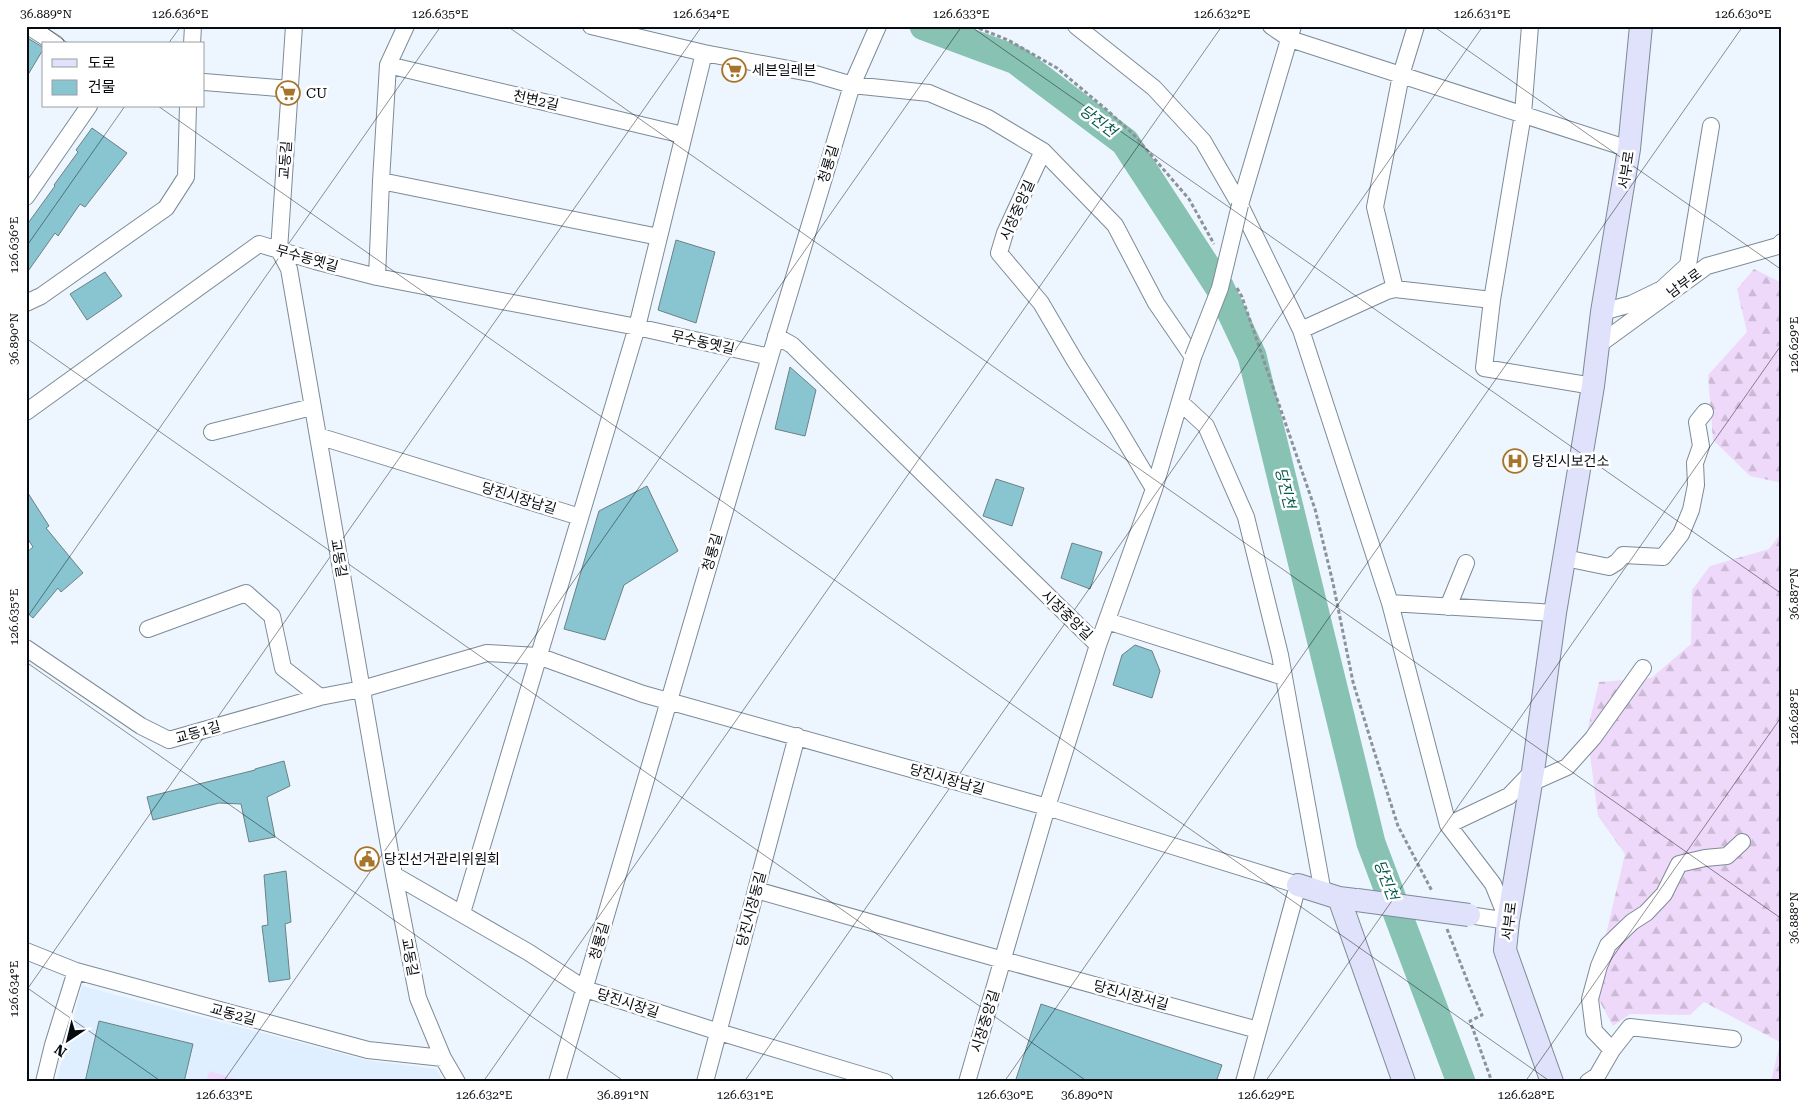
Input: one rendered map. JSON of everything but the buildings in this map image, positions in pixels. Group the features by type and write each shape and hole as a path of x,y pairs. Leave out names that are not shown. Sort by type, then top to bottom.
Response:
{"main road":[{"name":"서부로","path":"1552,1082 1505,950 1555,612 1593,386 1602,312 1629,149 1640,26"},
{"name":"당진시장남길","path":"1298,884 1340,897 1469,914"},
{"path":"1340,897 1404,1082"}],"street":[{"path":"28,26 53,42"},
{"path":"192,42 193,26"},
{"name":"교동길","path":"294,26 279,250 289,269 394,874 418,998 443,1058 457,1082"},
{"path":"377,277 388,65 406,26"},
{"path":"591,26 704,53 815,74 852,85 929,93 988,118 1043,151 1115,225 1156,303 1193,357"},
{"name":"청룡길","path":"558,1082 668,700 852,85 878,26"},
{"path":"1076,26 1154,88 1203,141 1240,205 1302,330 1390,604 1448,825 1493,884 1508,921"},
{"path":"1271,26 1292,32 1401,75 1629,149"},
{"path":"1395,290 1375,207 1401,75 1416,26"},
{"path":"1530,26 1523,114 1492,300 1484,368 1593,386"},
{"name":"시장중앙길","path":"967,1082 1047,807 1098,645 1154,489 1193,357 1220,288 1240,205 1292,32"},
{"path":"462,913 636,327 704,53"},
{"name":"천변2길","path":"388,65 683,135"},
{"path":"205,82 290,89"},
{"path":"26,197 88,108"},
{"path":"26,303 41,296 166,208 186,178 188,108"},
{"path":"1602,312 1632,304 1662,289 1688,265 1711,126"},
{"name":"시장중앙길","path":"1043,151 1005,233 999,253 1041,303 1154,489"},
{"path":"381,181 659,237"},
{"name":"남부로","path":"1597,346 1707,266 1778,246 1782,242"},
{"name":"무수동옛길","path":"26,412 259,244 377,277 636,327 770,357"},
{"path":"1302,330 1387,291 1395,290 1492,300"},
{"name":"시장중앙길","path":"776,336 792,345 1098,645"},
{"path":"1180,402 1206,426 1246,517 1284,677 1340,897"},
{"path":"212,432 312,407"},
{"path":"1565,558 1609,567 1617,562 1623,554 1663,557 1681,534 1691,510 1696,485 1695,463 1701,446 1697,422 1705,412"},
{"name":"당진시장남길","path":"318,436 580,517"},
{"path":"1448,607 1466,563"},
{"path":"148,629 246,593 272,616 283,668 320,697"},
{"path":"1390,604 1555,612"},
{"path":"1107,621 1284,677"},
{"name":"교동1길","path":"26,648 141,726 169,740 320,697 362,689"},
{"name":"당진시장남길","path":"362,689 487,653 538,656 643,694 1047,807 1298,884"},
{"path":"1448,825 1509,796 1532,777 1567,767 1593,738 1643,668"},
{"name":"당진시장동길","path":"705,1082 797,736"},
{"path":"1612,1050 1594,1031 1590,999 1599,966 1608,945 1632,922 1646,913 1664,894 1679,864 1705,858 1727,856 1742,842"},
{"name":"당진시장길","path":"394,874 528,952 585,989 885,1082"},
{"path":"1244,1082 1298,884"},
{"path":"756,890 1003,960"},
{"path":"1469,914 1508,921"},
{"name":"교동2길","path":"26,951 76,971 368,1050 443,1058"},
{"name":"당진시장서길","path":"1003,960 1258,1030"},
{"path":"44,1082 53,1045 76,971"},
{"path":"1588,1082 1597,1076 1612,1050 1630,1027 1733,1039"}],"path":[{"path":"974,26 1008,40 1057,68 1126,128 1189,199 1217,249"},
{"path":"1233,281 1242,297 1315,509 1334,583 1353,682 1398,826 1433,892"},
{"path":"1446,928 1470,990 1482,1015 1470,1021 1492,1082"}],"shaded area":[{"path":"82,986 366,1060 436,1069 444,1082 56,1082"}],"green space":[{"path":"1754,269 1782,283 1782,483 1750,476 1713,440 1708,375 1747,332 1737,289"},
{"path":"1782,532 1782,1082 1771,1082 1780,1042 1704,1002 1690,1015 1630,1014 1613,1026 1593,989 1625,854 1598,816 1587,732 1599,682 1651,678 1691,644 1692,590 1710,566 1769,549"},
{"path":"209,1071 247,1082 206,1082"}],"waterway":[{"name":"당진천","path":"924,26 1016,60 1125,142 1220,288 1252,356 1371,843 1461,1082"}],"place":[{"name":"세븐일레븐","path":"734,70"},
{"name":"CU","path":"288,93"},
{"name":"당진시보건소","path":"1515,461"},
{"name":"당진선거관리위원회","path":"367,859"}]}
